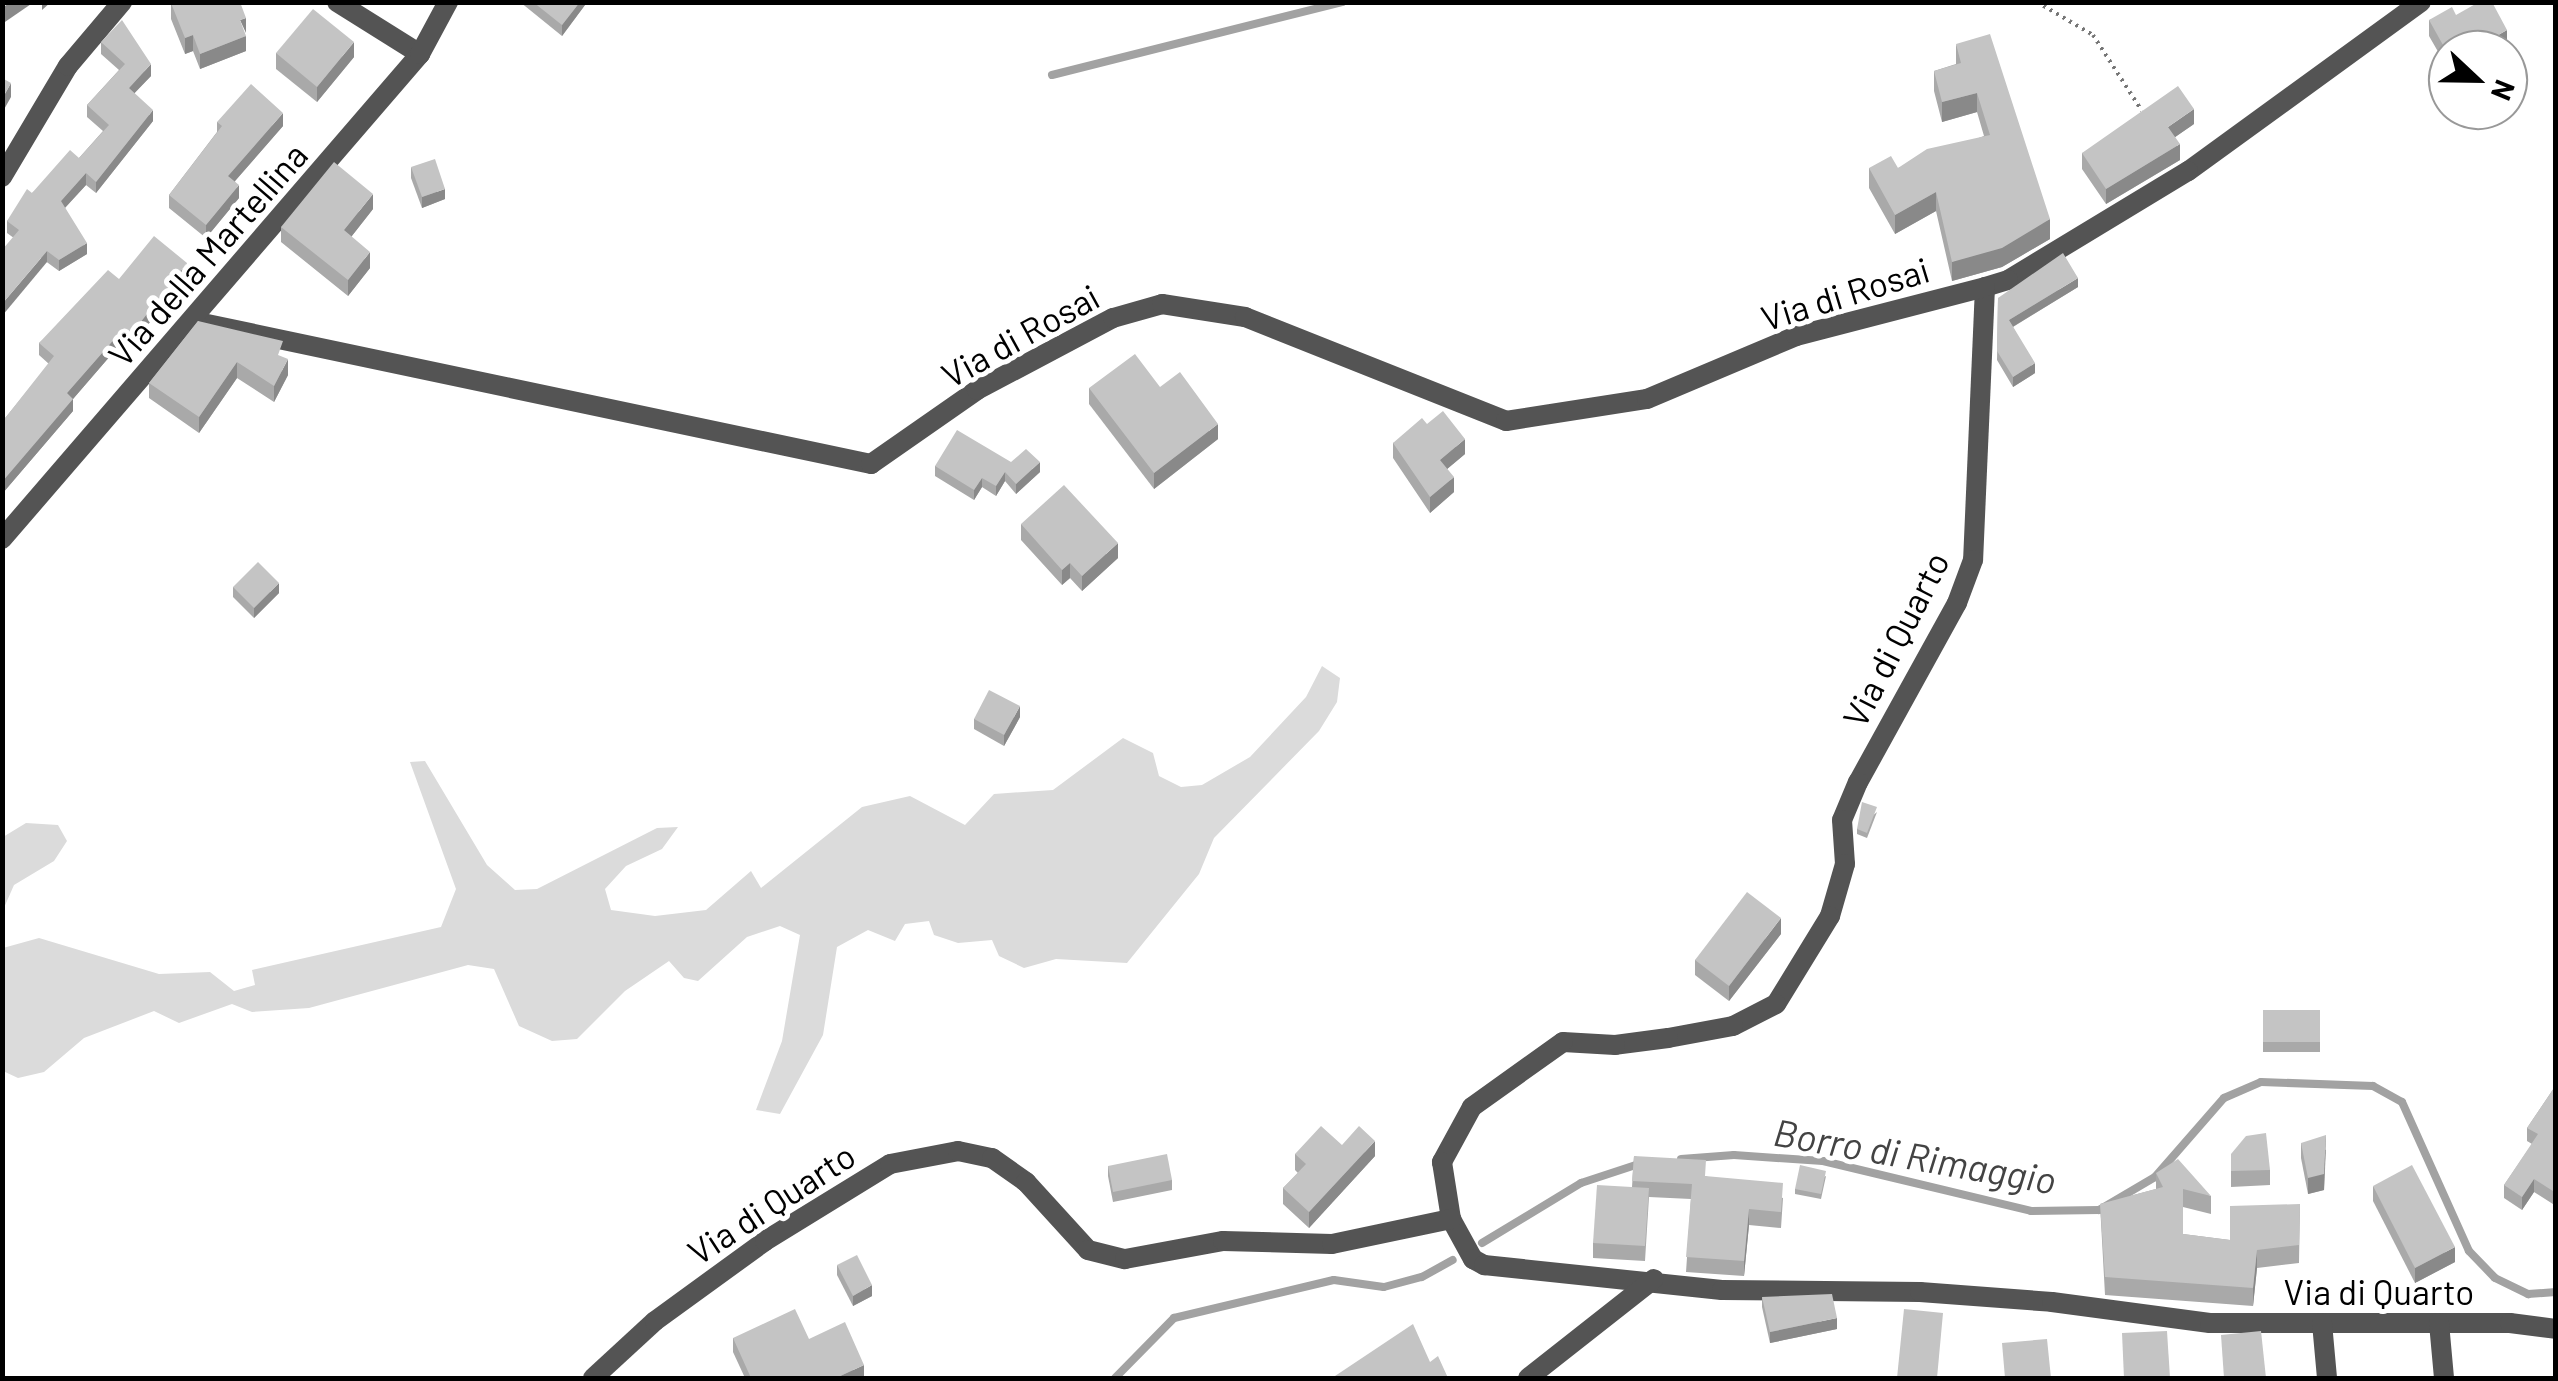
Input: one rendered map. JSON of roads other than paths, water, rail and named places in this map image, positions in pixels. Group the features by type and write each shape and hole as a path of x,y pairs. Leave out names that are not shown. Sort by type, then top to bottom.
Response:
{"street":[{"path":"2,177 68,66 122,2"},
{"path":"337,2 420,54"},
{"name":"Via della Martellina","path":"2,540 420,54 448,2"},
{"path":"1985,287 2008,280 2188,172 2421,2"},
{"name":"Via di Rosai","path":"193,321 871,464 977,390 1113,318 1162,304 1245,317 1506,422 1647,399 1796,336 1985,287"},
{"name":"Via di Quarto","path":"1985,287 1974,560 1842,820 1844,864 1830,916 1776,1004 1732,1026 1668,1038 1614,1045 1563,1042 1472,1107 1442,1162 1450,1219 1473,1259 1484,1265 1598,1280 1654,1279 1722,1290 1920,1292 2052,1302 2210,1323 2439,1323 2556,1329"},
{"name":"Via di Quarto","path":"593,1378 656,1321 749,1252 890,1164 958,1151 992,1158 1026,1182 1088,1250 1126,1259 1223,1242 1332,1244 1450,1219"},
{"path":"1528,1378 1654,1279"},
{"path":"2322,1323 2326,1378"},
{"path":"2439,1323 2444,1378"}],"waterway":[{"path":"1052,75 1342,2"},
{"name":"Borro di Rimaggio","path":"1681,1159 1734,1155 1823,1161 2031,1211 2099,1210 2155,1177 2224,1098 2261,1082 2373,1086 2402,1102 2469,1251 2495,1278 2528,1294 2556,1292"},
{"name":"Borro di Rimaggio","path":"1482,1243 1581,1183 1642,1163"},
{"name":"Borro di Rimaggio","path":"1115,1378 1174,1318 1334,1280 1384,1287 1422,1277 1453,1260"}]}
